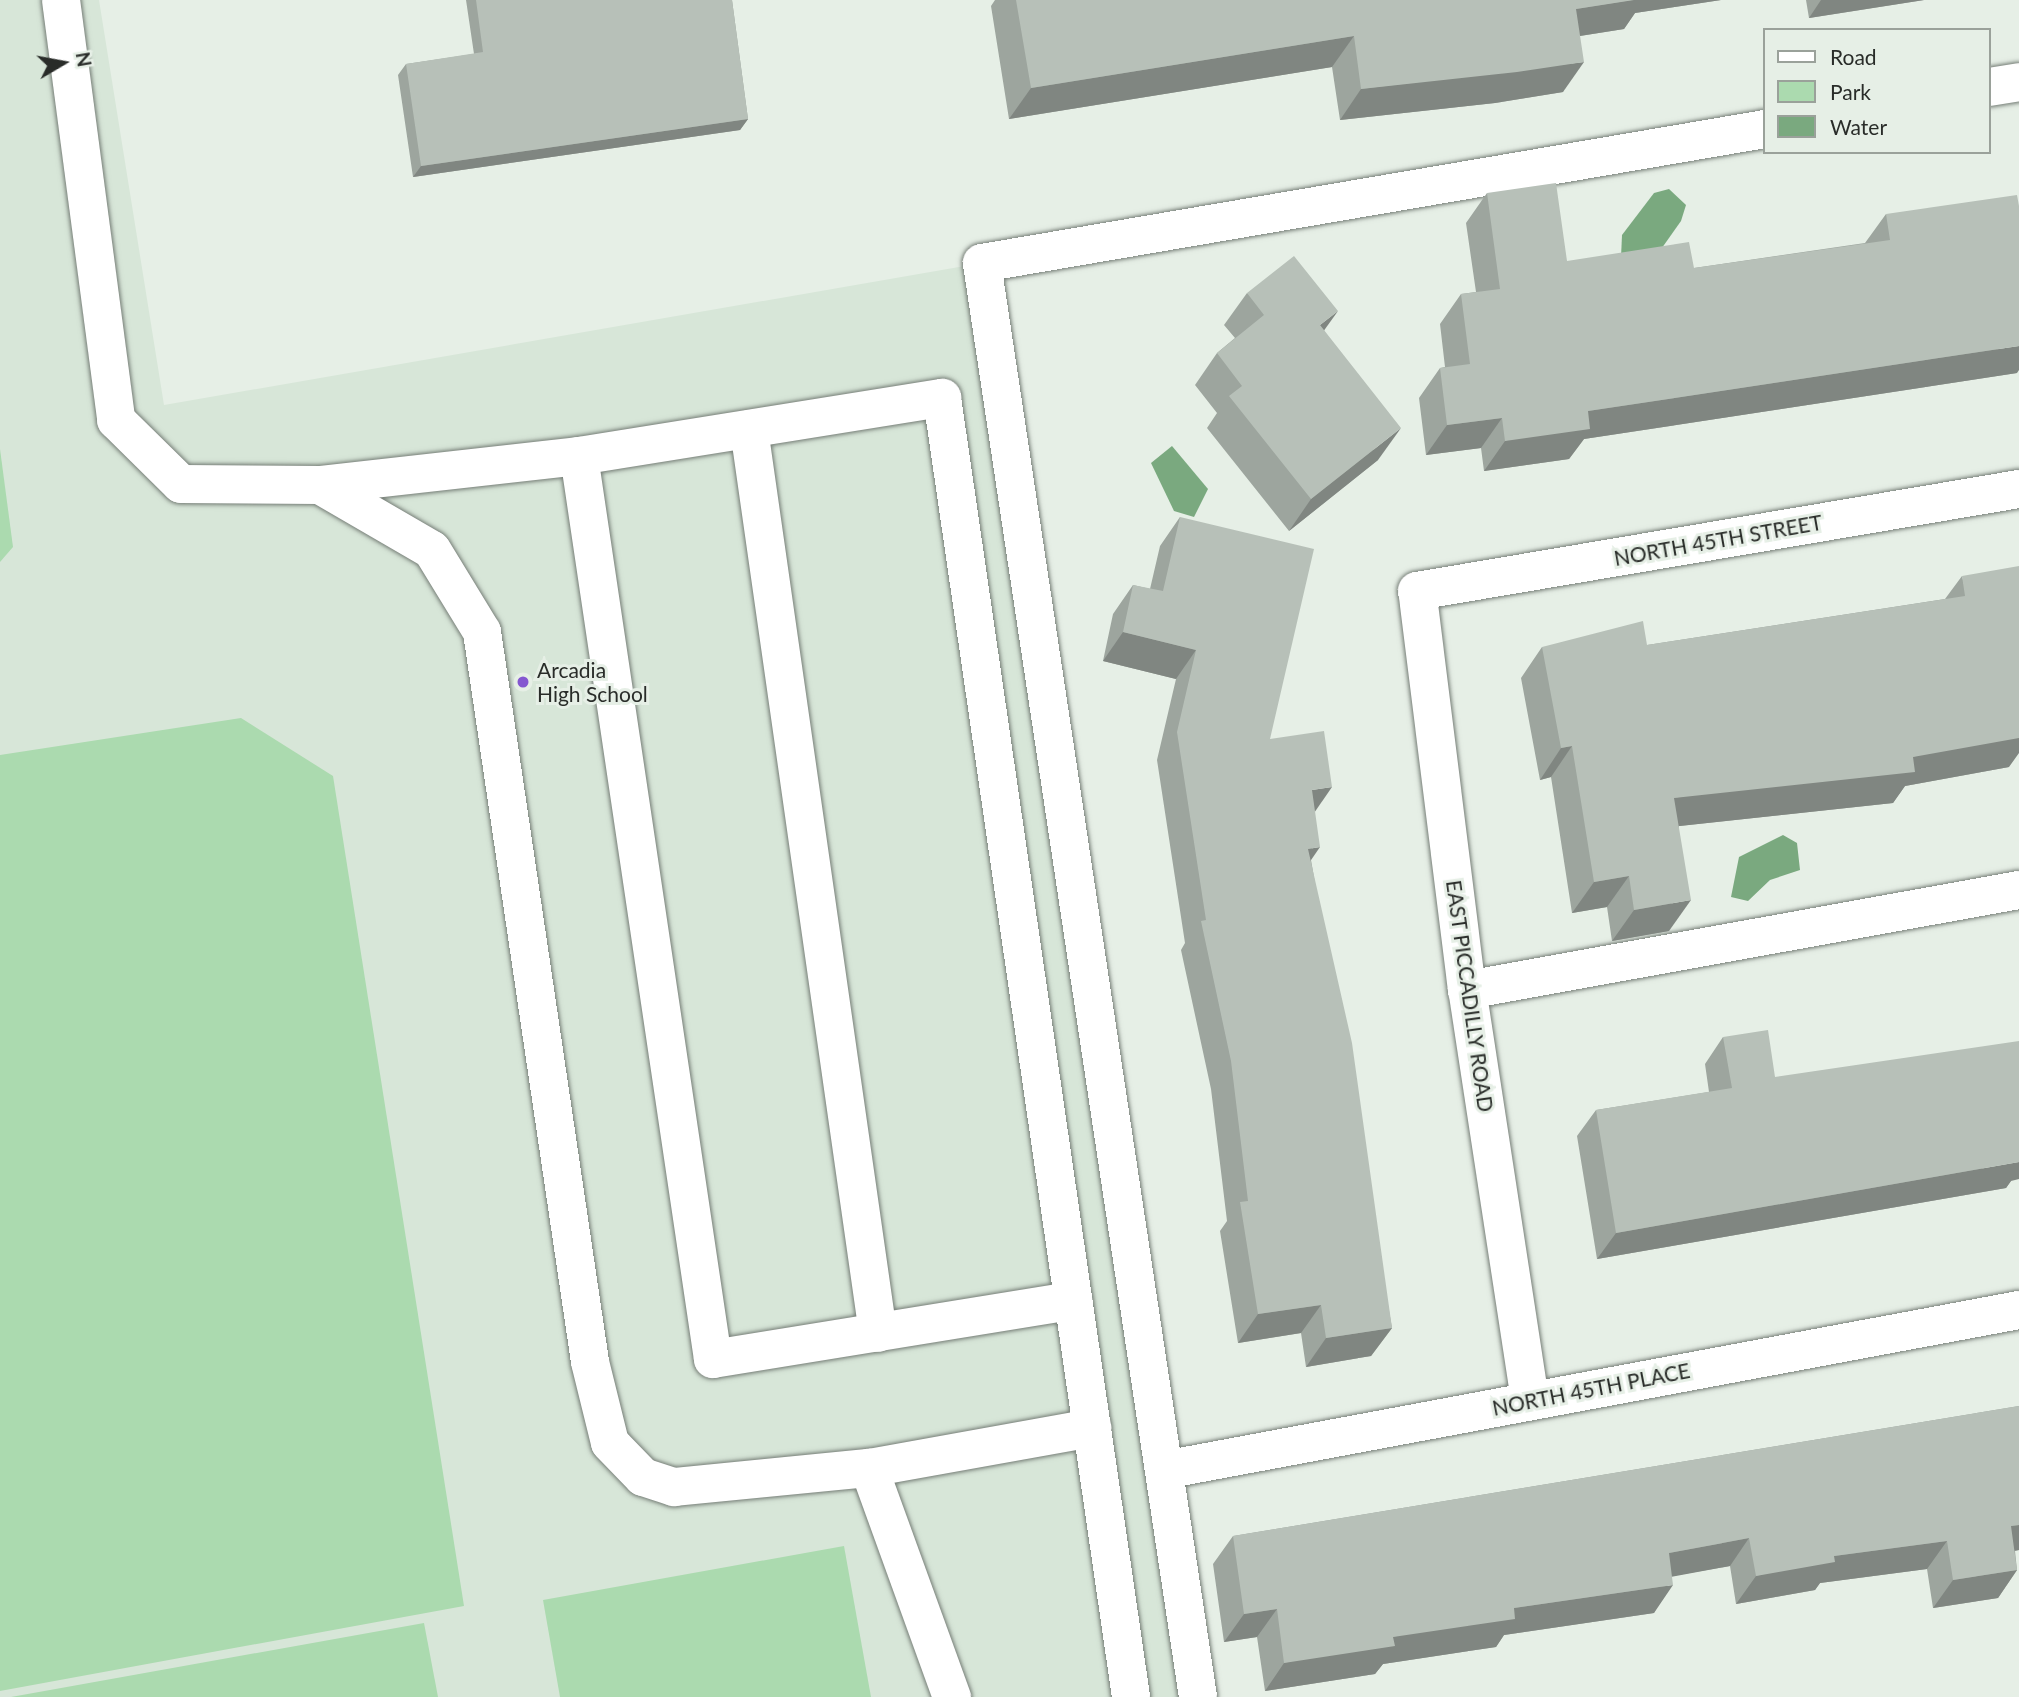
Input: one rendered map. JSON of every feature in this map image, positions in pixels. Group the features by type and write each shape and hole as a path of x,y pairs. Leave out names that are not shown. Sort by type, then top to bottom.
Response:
{"street":[{"path":"61,0 116,420 181,484 320,485 579,456 942,398 1131,1697"},
{"path":"1991,88 2019,82"},
{"path":"1198,1697 982,263 1764,129"},
{"path":"749,429 878,1333"},
{"path":"579,456 713,1359 1073,1301"},
{"path":"320,485 432,550 482,632 590,1362 610,1443 643,1477 674,1487 869,1468 1092,1428"},
{"name":"NORTH 45TH STREET","path":"1417,591 2019,489"},
{"name":"EAST PICCADILLY ROAD","path":"1417,591 1467,990 1530,1400"},
{"path":"1467,990 2019,890"},
{"name":"NORTH 45TH PLACE","path":"1164,1470 2019,1310"},
{"path":"869,1468 951,1697"}],"shaded area":[{"name":"Arcadia High School","path":"0,0 99,0 164,405 982,263 1198,1697 0,1697"}],"green space":[{"path":"0,449 13,547 0,562"},
{"path":"241,718 333,776 464,1606 0,1691 0,755"},
{"path":"844,1546 871,1697 560,1697 543,1600"},
{"path":"424,1623 438,1697 11,1697"}],"water":[{"path":"1669,189 1686,205 1681,221 1652,262 1621,258 1622,235 1654,193"},
{"path":"1172,446 1208,489 1194,517 1174,511 1151,463"},
{"path":"1783,835 1797,843 1800,870 1770,880 1748,901 1731,897 1739,857"}],"building":[{"path":"476,0 732,0 748,119 421,166 406,64 483,52"},
{"path":"1016,0 1634,0 1576,9 1584,62 1361,89 1354,36 1031,88"},
{"path":"1556,183 1567,261 1689,242 1694,268 1890,240 1886,214 2017,195 2019,346 1588,411 1590,429 1505,441 1502,418 1447,425 1440,368 1470,364 1461,294 1500,289 1487,193"},
{"path":"1294,256 1338,311 1320,325 1401,428 1311,499 1229,396 1242,386 1217,353 1264,315 1247,293"},
{"path":"1180,517 1314,549 1270,739 1324,731 1332,787 1312,790 1320,847 1308,849 1352,1043 1392,1328 1326,1338 1321,1305 1258,1314 1240,1202 1248,1201 1231,1061 1201,921 1206,920 1177,732 1196,650 1123,632 1133,585 1163,591"},
{"path":"2019,566 2019,738 1913,757 1915,772 1674,798 1691,900 1634,910 1629,876 1594,882 1572,746 1561,748 1542,647 1643,621 1647,645 1965,596 1962,576"},
{"path":"1768,1030 1775,1077 2019,1041 2019,1162 1616,1233 1596,1110 1732,1088 1723,1037"},
{"path":"2019,1406 2019,1525 2011,1526 2017,1570 1953,1580 1947,1541 1834,1556 1835,1562 1756,1576 1749,1538 1669,1553 1673,1585 1514,1608 1515,1619 1393,1637 1395,1646 1284,1663 1277,1609 1244,1614 1233,1536"}],"place":[{"name":"Arcadia High School","path":"523,682"}]}
